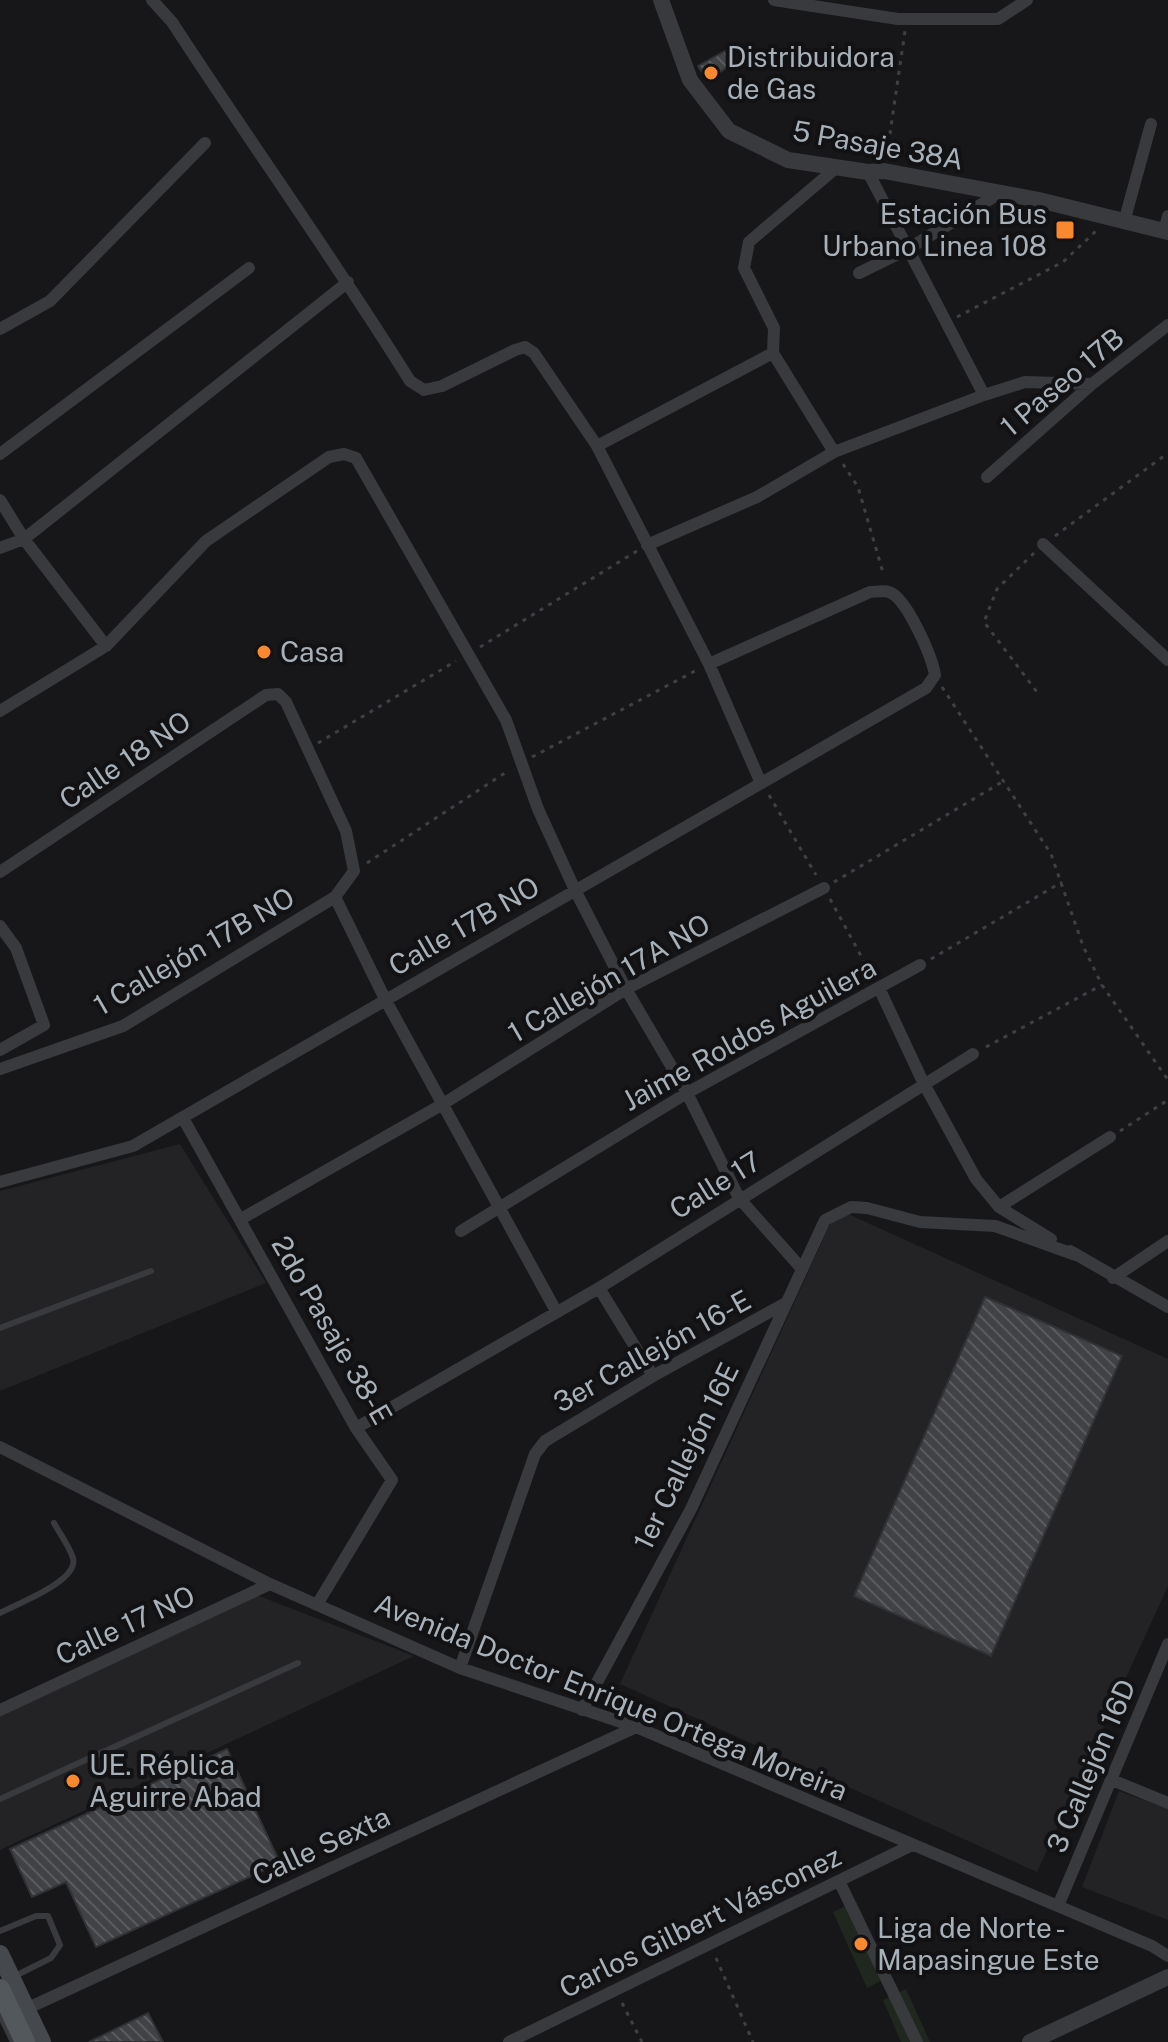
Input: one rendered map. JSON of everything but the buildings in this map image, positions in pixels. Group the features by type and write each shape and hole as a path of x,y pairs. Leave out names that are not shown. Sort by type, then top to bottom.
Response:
{"main road":[{"path":"0,1954 6,1984 25,2042"},
{"path":"6,1984 26,2009 42,2042"}],"street":[{"path":"152,0 172,22 279,186 348,282 410,381 424,390 442,386 525,347 534,353 597,446 709,664 760,781"},
{"name":"5 Pasaje 38A","path":"661,0 690,80 729,131 788,160 1000,193 1116,220 1167,226"},
{"path":"774,0 907,19 998,19 1027,0"},
{"path":"1116,220 1151,124"},
{"path":"0,329 50,301 205,143"},
{"path":"834,452 773,353 774,328 744,268 744,255 749,242 836,168"},
{"path":"876,172 908,249 984,395"},
{"path":"859,273 908,249 1000,193"},
{"path":"0,454 249,268"},
{"path":"0,548 24,539 348,282"},
{"name":"1 Paseo 17B","path":"987,477 1092,384 1168,325"},
{"path":"597,446 773,353"},
{"path":"647,545 757,497 834,452 984,395 1025,382 1092,384"},
{"path":"0,711 106,646 206,541 329,457 344,454 356,458 506,720 538,809 575,890 626,989 687,1093 739,1198 802,1269"},
{"path":"0,500 24,539 106,646"},
{"path":"1043,544 1168,660"},
{"path":"709,664 870,592 889,591 902,602 933,662 935,675"},
{"name":"Calle 17B NO","path":"0,1182 133,1146 760,781 926,688 935,675"},
{"name":"1 Callejón 17B NO","path":"0,1069 123,1026 335,897 354,871 346,831 286,702 278,694"},
{"name":"Calle 18 NO","path":"0,872 266,695 278,694"},
{"name":"1 Callejón 17A NO","path":"241,1219 443,1104 626,989 824,888"},
{"path":"335,897 385,999 556,1311"},
{"path":"0,926 16,948 44,1025 0,1050"},
{"name":"Jaime Roldos Aguilera","path":"461,1231 687,1093 880,990 920,965"},
{"path":"880,990 923,1082 976,1179 999,1207 1113,1278 1168,1307"},
{"name":"Calle 17","path":"356,1428 599,1288 923,1082 973,1054"},
{"name":"2do Pasaje 38-E","path":"183,1118 356,1428 392,1480 318,1603"},
{"path":"999,1207 1110,1137"},
{"name":"1er Callejón 16E","path":"582,1710 691,1509 825,1220 851,1207 867,1208 920,1222 995,1226 1076,1255"},
{"path":"1113,1278 1168,1241"},
{"path":"599,1288 653,1376"},
{"name":"3er Callejón 16-E","path":"460,1668 535,1454 556,1432 786,1303"},
{"name":"Avenida Doctor Enrique Ortega Moreira","path":"0,1447 270,1584 460,1668 636,1727 1058,1906 1168,1956"},
{"name":"Calle 17 NO","path":"0,1710 270,1584"},
{"name":"3 Callejón 16D","path":"1058,1906 1168,1644"},
{"name":"Calle Sexta","path":"26,2009 636,1727"},
{"path":"1112,1780 1168,1803"},
{"name":"Carlos Gilbert Vásconez","path":"509,2042 912,1845"},
{"path":"839,1881 917,2042"},
{"path":"1030,2042 1168,1977"}],"lane":[{"path":"0,1328 151,1271"},
{"path":"0,1613 65,1579 72,1569 74,1560 54,1523"},
{"path":"0,1799 298,1663"},
{"path":"0,1931 36,1916 48,1916 60,1945 51,1958 6,1984"},
{"path":"0,2015 13,2042"}],"path":[{"path":"876,172 907,19"},
{"path":"946,322 1063,262 1116,220"},
{"path":"834,452 858,487 889,591"},
{"path":"935,675 1051,854 1083,946 1102,985 1168,1080"},
{"path":"824,888 1002,782"},
{"name":"Jaime Roldos Aguilera","path":"920,965 1062,882"},
{"path":"973,1054 1102,985"},
{"path":"1110,1137 1168,1100"},
{"path":"709,1944 753,2042"},
{"path":"616,1989 642,2042"}],"shaded area":[{"path":"180,1144 266,1283 0,1391 0,1191"},
{"path":"837,1209 1168,1359 1168,1586 1037,1872 620,1684"},
{"name":"UE. Réplica Aguirre Abad","path":"254,1594 414,1656 0,1850 0,1713"},
{"path":"1119,1791 1168,1809 1168,1920 1082,1887"},
{"name":"Liga de Norte - Mapasingue Este","path":"856,1901 890,1976 867,1988 833,1912"},
{"name":"Liga de Norte - Mapasingue Este","path":"906,1989 930,2042 901,2042 883,2000"}],"place":[{"name":"Distribuidora de Gas","path":"711,73"},
{"name":"Estación Bus Urbano Linea 108","path":"1065,230"},
{"name":"Casa","path":"264,652"},
{"name":"UE. Réplica Aguirre Abad","path":"73,1781"},
{"name":"Liga de Norte - Mapasingue Este","path":"861,1944"}]}
